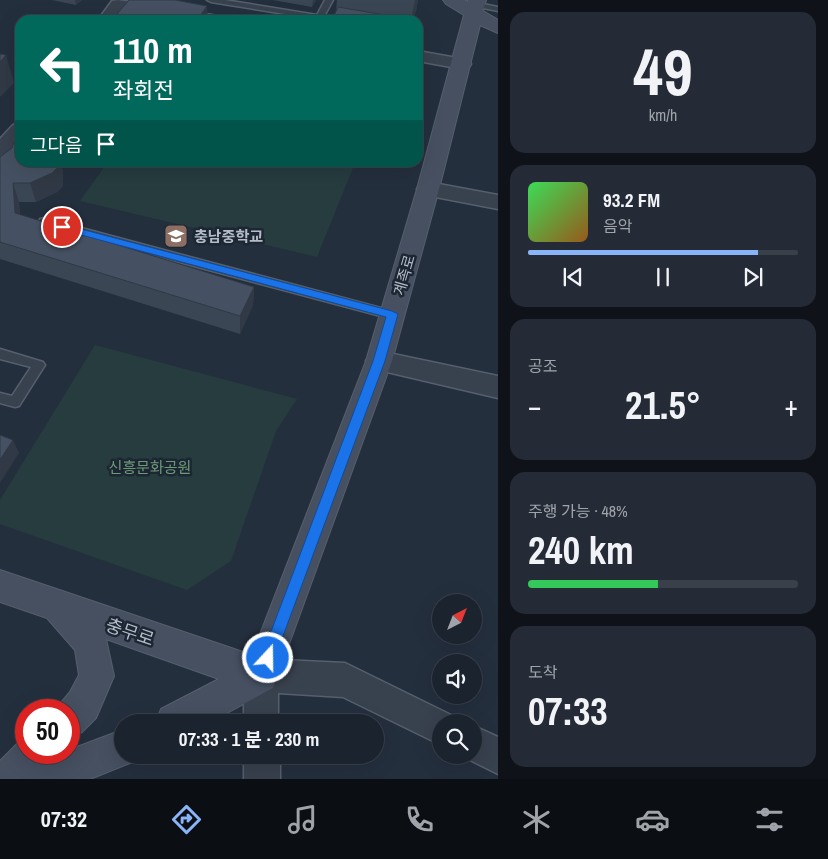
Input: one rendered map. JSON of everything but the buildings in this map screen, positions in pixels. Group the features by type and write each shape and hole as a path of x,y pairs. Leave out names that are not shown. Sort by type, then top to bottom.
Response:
{"main road":[{"path":"475,5 498,28"},
{"name":"계족로","path":"261,676 379,361 462,64 475,5"},
{"name":"충무로","path":"0,586 261,676"},
{"path":"57,606 90,642 97,676 80,708"},
{"path":"189,714 261,676"},
{"path":"43,779 114,751"},
{"path":"8,779 23,764"}],"street":[{"path":"110,15 118,4 183,15"},
{"path":"423,57 462,64"},
{"path":"0,151 15,134"},
{"path":"428,189 498,202"},
{"path":"379,361 498,388"},
{"path":"261,714 261,676 345,680 432,724"},
{"path":"482,748 498,756"},
{"path":"262,764 262,779"}],"lane":[{"path":"211,0 297,15"},
{"path":"322,15 329,0"},
{"path":"44,222 392,314"},
{"path":"0,354 39,365 16,402 0,398"}],"green space":[{"path":"104,167 353,167 317,257 80,201"},
{"name":"신흥문화공원","path":"95,345 297,399 276,431 231,561 187,590 0,524 0,500"}],"place":[{"name":"충남중학교","path":"176,236"}],"route":[{"path":"62,227 392,314 379,361 268,658"}]}
